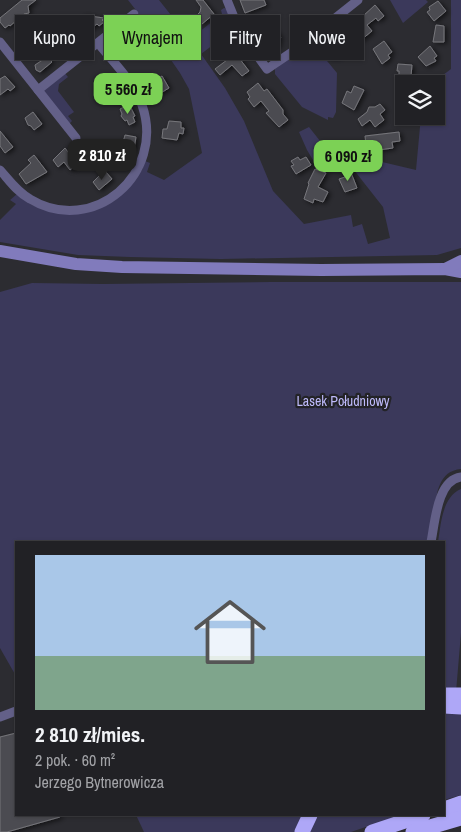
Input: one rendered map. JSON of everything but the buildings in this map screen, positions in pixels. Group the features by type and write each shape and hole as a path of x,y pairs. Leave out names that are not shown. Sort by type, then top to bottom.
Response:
{"highway":[{"path":"445,695 461,696"},
{"path":"445,706 461,707"},
{"path":"445,805 461,812"},
{"path":"445,809 461,812"},
{"path":"413,832 461,812"},
{"path":"302,832 310,816"},
{"path":"372,832 420,816"}],"main road":[{"path":"0,251 76,264 122,267 321,270 444,269 461,272"},
{"path":"444,269 461,261"}],"street":[{"path":"227,0 240,32 267,69 358,0"},
{"path":"38,90 134,14"},
{"path":"0,42 76,138"},
{"path":"0,170 30,200 58,210 75,211 106,202 134,177 144,158 147,127 145,115 134,90 98,43"},
{"path":"430,541 444,489 450,481 461,477"},
{"path":"0,716 15,712"}],"green space":[{"path":"128,0 159,0 171,15 137,15 139,14"},
{"path":"390,0 426,0 428,2 403,23"},
{"path":"451,0 461,0 461,248 437,255 221,259 78,255 0,242 0,220 16,204 10,200 17,194 32,205 61,214 100,208 122,194 142,170 145,161 150,163 147,172 164,180 202,153 189,89 171,60 201,60 201,54 225,88 244,121 273,191 304,224 351,215 353,227 362,224 368,244 390,238 383,207 350,165 348,166 337,153 339,151 337,149 361,151 361,157 416,170 420,125 445,125 445,75 443,75 451,69"},
{"path":"227,9 229,15 221,15 221,10"},
{"path":"211,23 211,46 201,54 201,30"},
{"path":"290,57 290,60 326,60 337,73 336,112 333,118 328,117 328,120 302,107 275,74 275,69"},
{"path":"64,72 68,77 59,84 58,91 74,112 68,116 72,121 69,124 44,92"},
{"path":"309,127 324,146 321,149 325,155 316,165 299,132"},
{"name":"Lasek Południowy","path":"461,282 461,469 448,474 440,484 427,541 15,541 15,674 0,648 0,292 32,283"},
{"path":"461,489 461,633 456,692 445,692 445,541 438,541 446,505 455,493"},
{"path":"445,709 461,713 461,795 445,800"},
{"path":"136,816 305,816 297,832 144,832"},
{"path":"314,816 398,816 351,832 307,832"}]}
